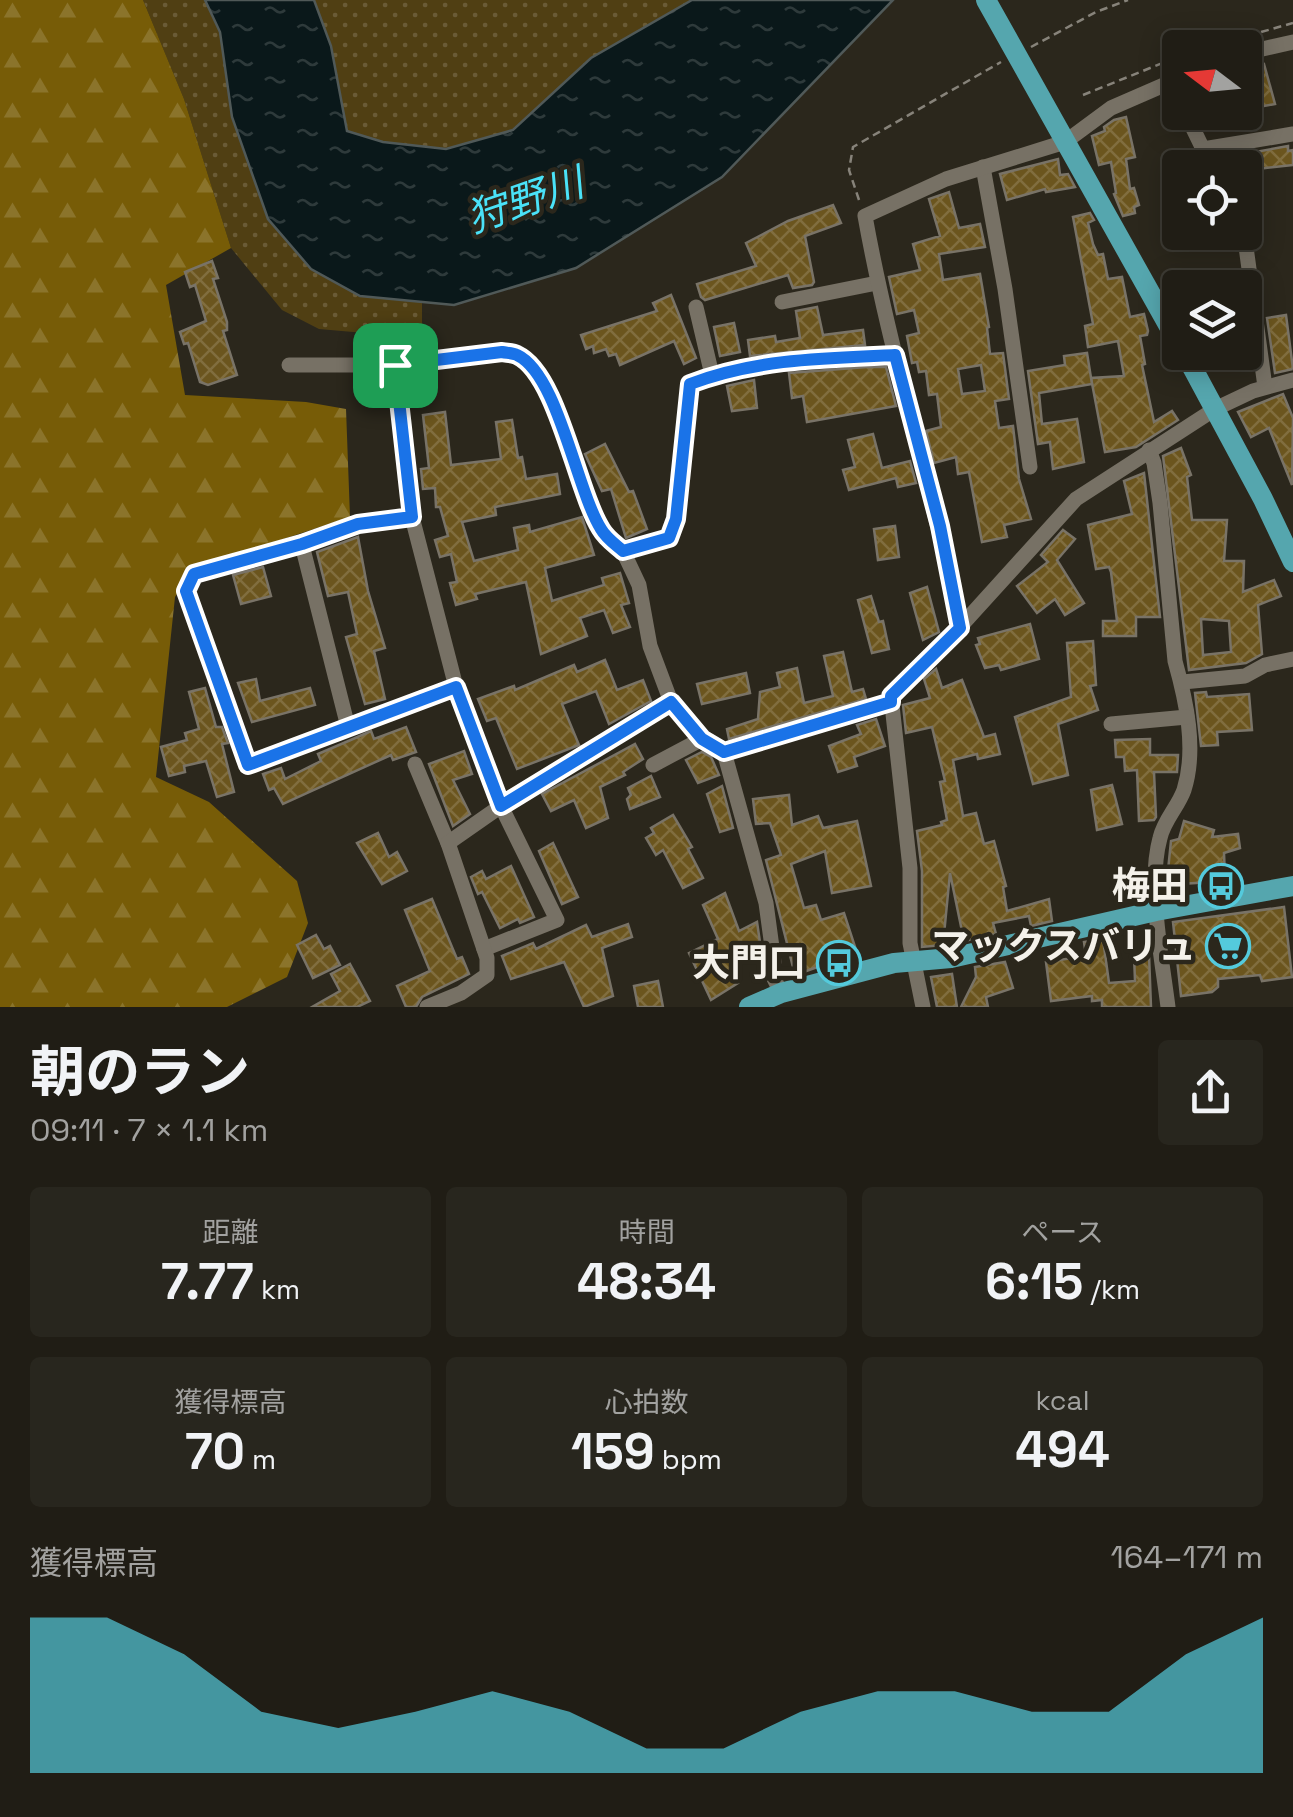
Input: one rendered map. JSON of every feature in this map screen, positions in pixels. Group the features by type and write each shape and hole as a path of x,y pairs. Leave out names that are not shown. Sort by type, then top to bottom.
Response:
{"main road":[{"path":"986,0 1162,313"},
{"path":"1194,370 1293,562"},
{"path":"749,1007 781,993 913,959 951,958 1156,911 1293,886"}],"street":[{"path":"1262,49 1293,42"},
{"path":"960,628 940,526 877,283 865,216 946,179 1066,142 1111,108 1162,86"},
{"path":"1194,130 1204,149 1293,134"},
{"path":"983,167 1030,467"},
{"path":"1246,250 1265,387"},
{"path":"782,302 877,283"},
{"path":"696,307 712,376"},
{"path":"289,365 395,365 502,352 519,355 537,374 557,412 585,496 602,532 623,551 639,585 650,646 671,702 702,739 724,752 766,903 774,962 769,968 781,993"},
{"path":"623,551 669,538 676,519 690,384 772,363 895,355"},
{"path":"395,365 412,517 456,687 501,806 557,920 484,950"},
{"path":"923,1007 910,943 910,868 891,696 960,628 1076,498 1215,409 1265,387 1293,380"},
{"path":"1149,450 1158,480 1175,661 1183,682 1187,717 1187,778 1159,842 1156,911 1168,1007"},
{"path":"412,517 358,524 194,574 186,591 248,765 456,687"},
{"path":"302,544 348,727"},
{"path":"1183,682 1245,676 1265,664 1293,659"},
{"path":"448,844 501,806 671,702"},
{"path":"724,752 891,702"},
{"path":"1111,724 1187,717"},
{"path":"653,765 702,739"},
{"path":"415,764 448,844 484,950 487,976 427,1007"},
{"path":"464,990 472,1007"}],"path":[{"path":"1029,48 1096,12 1128,0"},
{"path":"865,216 848,170 853,147 1012,57"},
{"path":"1083,95 1162,63"}],"shaded area":[{"path":"143,0 205,0 220,32 232,117 311,269 360,296 422,301 422,338 319,329 282,310 231,248 184,99"},
{"path":"314,0 692,0 591,58 513,130 446,149 383,142 347,131 331,46"}],"green space":[{"path":"0,0 143,0 184,99 231,248 166,285 185,395 306,402 346,409 350,517 193,569 175,597 156,777 209,802 297,881 308,923 287,977 227,1007 0,1007"}],"water":[{"name":"狩野川","path":"205,0 314,0 331,46 347,131 383,142 446,149 513,130 591,58 692,0 893,0 722,177 576,268 454,305 360,296 311,269 268,219 232,117 220,32"}],"building":[{"path":"1262,65 1275,104 1262,106"},
{"path":"1126,117 1135,157 1126,159 1130,189 1134,188 1139,205 1134,207 1135,213 1123,216 1114,194 1111,162 1099,165 1092,136 1105,131 1104,127 1114,120"},
{"path":"1288,146 1288,151 1293,150 1293,165 1262,168 1262,151"},
{"path":"1058,159 1060,175 1068,174 1075,187 1046,192 1045,189 1007,200 1000,174"},
{"path":"949,192 959,228 980,224 985,247 939,254 943,280 980,274 990,354 1003,353 1009,399 995,401 999,428 1013,426 1019,479 1031,519 1004,525 1007,537 982,542 969,472 958,474 956,457 934,463 926,431 941,427 937,394 929,395 926,371 919,372 917,362 912,363 907,336 919,333 914,310 897,314 889,277 920,270 913,244 940,236 929,199","holes":["981,365 985,391 962,394 958,369"]},
{"path":"833,205 841,223 805,236 812,285 793,288 788,275 705,300 701,297 697,284 756,266 746,243 788,221"},
{"path":"1090,213 1094,220 1088,223 1093,244 1098,255 1103,254 1108,279 1122,277 1130,317 1144,314 1148,331 1140,336 1145,364 1142,365 1154,422 1172,411 1178,420 1136,447 1105,452 1091,378 1124,376 1118,341 1088,347 1085,326 1093,324 1073,217"},
{"path":"212,261 218,278 213,279 227,322 227,330 223,331 237,375 208,385 200,382 188,343 184,344 180,332 206,321 195,285 190,287 185,272"},
{"path":"671,295 696,358 684,364 674,341 620,365 616,354 609,356 606,349 594,353 593,346 586,349 581,335 657,311 653,303"},
{"path":"817,307 823,335 863,330 865,345 750,356 748,340 775,336 776,342 800,338 796,311"},
{"path":"1286,315 1293,369 1275,373 1267,318"},
{"path":"734,323 740,352 720,356 714,327"},
{"path":"1087,353 1092,384 1039,393 1042,424 1077,419 1084,462 1053,469 1050,442 1038,444 1028,371 1065,365 1064,356"},
{"path":"886,367 896,406 807,422 803,396 792,398 789,373"},
{"path":"754,380 757,408 732,411 727,386"},
{"path":"1283,394 1293,418 1292,485 1269,428 1251,437 1238,412"},
{"path":"445,412 451,465 501,459 496,422 512,420 526,479 557,474 560,494 495,507 496,515 462,522 474,561 518,550 514,528 529,525 530,532 582,517 594,555 545,568 552,601 604,585 602,578 620,573 629,603 621,605 630,627 613,633 604,610 580,618 587,636 541,654 526,582 475,594 477,599 456,605 450,583 457,582 451,554 440,557 435,540 448,536 440,507 436,507 435,488 423,489 421,469 429,468 423,415"},
{"path":"873,434 882,468 910,461 916,483 898,487 896,478 849,490 843,470 855,467 848,440"},
{"path":"605,444 629,492 633,491 647,529 626,538 611,489 602,491 585,454"},
{"path":"1181,448 1191,475 1187,477 1192,520 1227,520 1224,561 1244,561 1243,592 1274,580 1281,596 1258,605 1262,654 1246,663 1189,670 1163,456","holes":["1201,619 1229,621 1231,652 1203,655"]},
{"path":"1144,473 1160,617 1136,617 1136,636 1103,636 1103,621 1117,621 1111,572 1109,567 1096,569 1088,525 1132,514 1124,481"},
{"path":"895,526 899,557 878,560 874,529"},
{"path":"1063,530 1075,539 1057,560 1084,603 1065,615 1055,599 1037,613 1017,586 1048,562 1041,555"},
{"path":"358,537 368,591 385,648 374,651 385,699 365,704 346,637 357,634 348,592 328,596 317,552"},
{"path":"263,567 271,596 241,604 233,575"},
{"path":"927,587 939,632 923,640 910,593"},
{"path":"871,596 879,622 883,621 889,649 872,653 858,600"},
{"path":"1030,624 1039,659 1001,670 999,665 985,668 976,645 980,644 978,638"},
{"path":"1093,641 1096,685 1090,686 1098,710 1058,724 1068,775 1033,784 1015,717 1071,697 1067,643"},
{"path":"843,652 852,692 863,689 866,699 729,739 727,729 758,719 760,692 780,687 777,673 797,668 804,703 833,696 824,656"},
{"path":"605,660 617,690 643,680 651,701 609,724 596,691 562,704 579,745 517,769 496,718 487,721 478,699 514,686 515,690 574,665 577,672"},
{"path":"936,669 942,688 962,680 984,737 995,734 1000,754 953,760 963,816 976,813 984,844 994,841 1006,886 1003,887 1007,911 1049,899 1052,921 1031,926 1029,916 993,923 996,934 964,941 950,873 943,945 922,947 922,871 917,831 947,820 940,782 945,781 932,727 906,733 903,705 930,698 924,679"},
{"path":"746,673 750,693 702,704 697,684"},
{"path":"256,679 260,701 310,688 315,705 252,722 238,683"},
{"path":"205,688 216,727 222,727 228,743 222,744 234,792 217,797 206,761 184,766 185,772 169,776 161,747 187,740 185,733 199,729 189,692"},
{"path":"1206,692 1207,697 1249,694 1252,730 1217,732 1218,745 1201,746 1195,693"},
{"path":"876,719 885,746 854,757 857,766 838,772 829,746 861,734 857,725"},
{"path":"406,727 416,752 393,760 391,755 283,804 274,788 269,790 263,774 281,768 285,779 321,761 318,754 371,731 374,739"},
{"path":"1150,739 1150,755 1178,755 1177,772 1154,772 1156,817 1139,821 1137,770 1125,771 1124,757 1116,757 1115,740"},
{"path":"635,744 643,759 623,772 625,775 600,787 608,818 586,828 574,800 551,811 542,794"},
{"path":"464,751 472,774 453,780 470,814 453,826 429,764"},
{"path":"702,752 711,757 719,775 698,783 686,760"},
{"path":"651,776 660,797 630,809 628,788"},
{"path":"1112,785 1122,824 1097,830 1091,790"},
{"path":"722,786 733,828 720,832 707,794"},
{"path":"789,795 792,825 818,816 823,828 857,821 871,886 832,893 825,851 791,864 804,908 816,905 821,920 844,913 857,953 795,975 766,860 781,855 770,823 756,824 753,799"},
{"path":"673,815 692,847 688,849 703,878 683,888 663,850 656,855 646,838 654,833 651,828"},
{"path":"1184,821 1214,830 1212,837 1238,834 1240,848 1224,853 1225,877 1180,884 1180,890 1166,890 1171,841 1179,839"},
{"path":"378,833 389,857 397,852 407,871 382,884 357,843"},
{"path":"553,843 578,897 562,904 539,851"},
{"path":"511,866 534,917 520,923 518,919 500,928 471,877 482,871 486,879"},
{"path":"725,893 739,931 757,922 762,956 737,964 740,969 733,972 738,983 711,1000 689,953 718,939 703,905"},
{"path":"432,899 457,959 462,957 469,974 422,997 416,1007 406,1007 397,986 430,971 405,910"},
{"name":"マックスバリュ","path":"1284,907 1292,977 1262,981 1260,975 1218,979 1218,987 1212,992 1181,996 1173,922"},
{"path":"628,924 632,937 602,948 613,996 584,1007 564,962 511,979 502,956 533,943 536,949 586,925 592,937"},
{"path":"316,935 324,949 330,946 340,965 313,978 297,945"},
{"path":"1103,939 1109,983 1135,981 1134,955 1149,954 1151,1007 1102,1007 1102,1000 1092,1001 1092,996 1051,1001 1046,962 1086,956 1084,942"},
{"path":"1005,962 1013,988 986,997 988,1007 961,1007 976,977 975,967"},
{"path":"350,964 370,1001 357,1007 312,1007 340,991 331,974"},
{"path":"952,974 957,1007 937,1007 931,977"},
{"path":"658,981 663,1007 638,1007 634,986"}],"place":[{"name":"梅田","path":"1221,886"},
{"name":"マックスバリュ","path":"1228,946"},
{"name":"大門口","path":"839,963"}],"route":[{"path":"502,352 519,355 537,374 557,412 585,496 602,532 623,551 669,538 676,519 690,384 724,371 772,363 895,355 940,526 960,628 891,696 891,702 724,752 702,739 671,702 501,806 456,687 248,765 186,591 194,574 358,524 412,517 395,365 502,352"}]}
